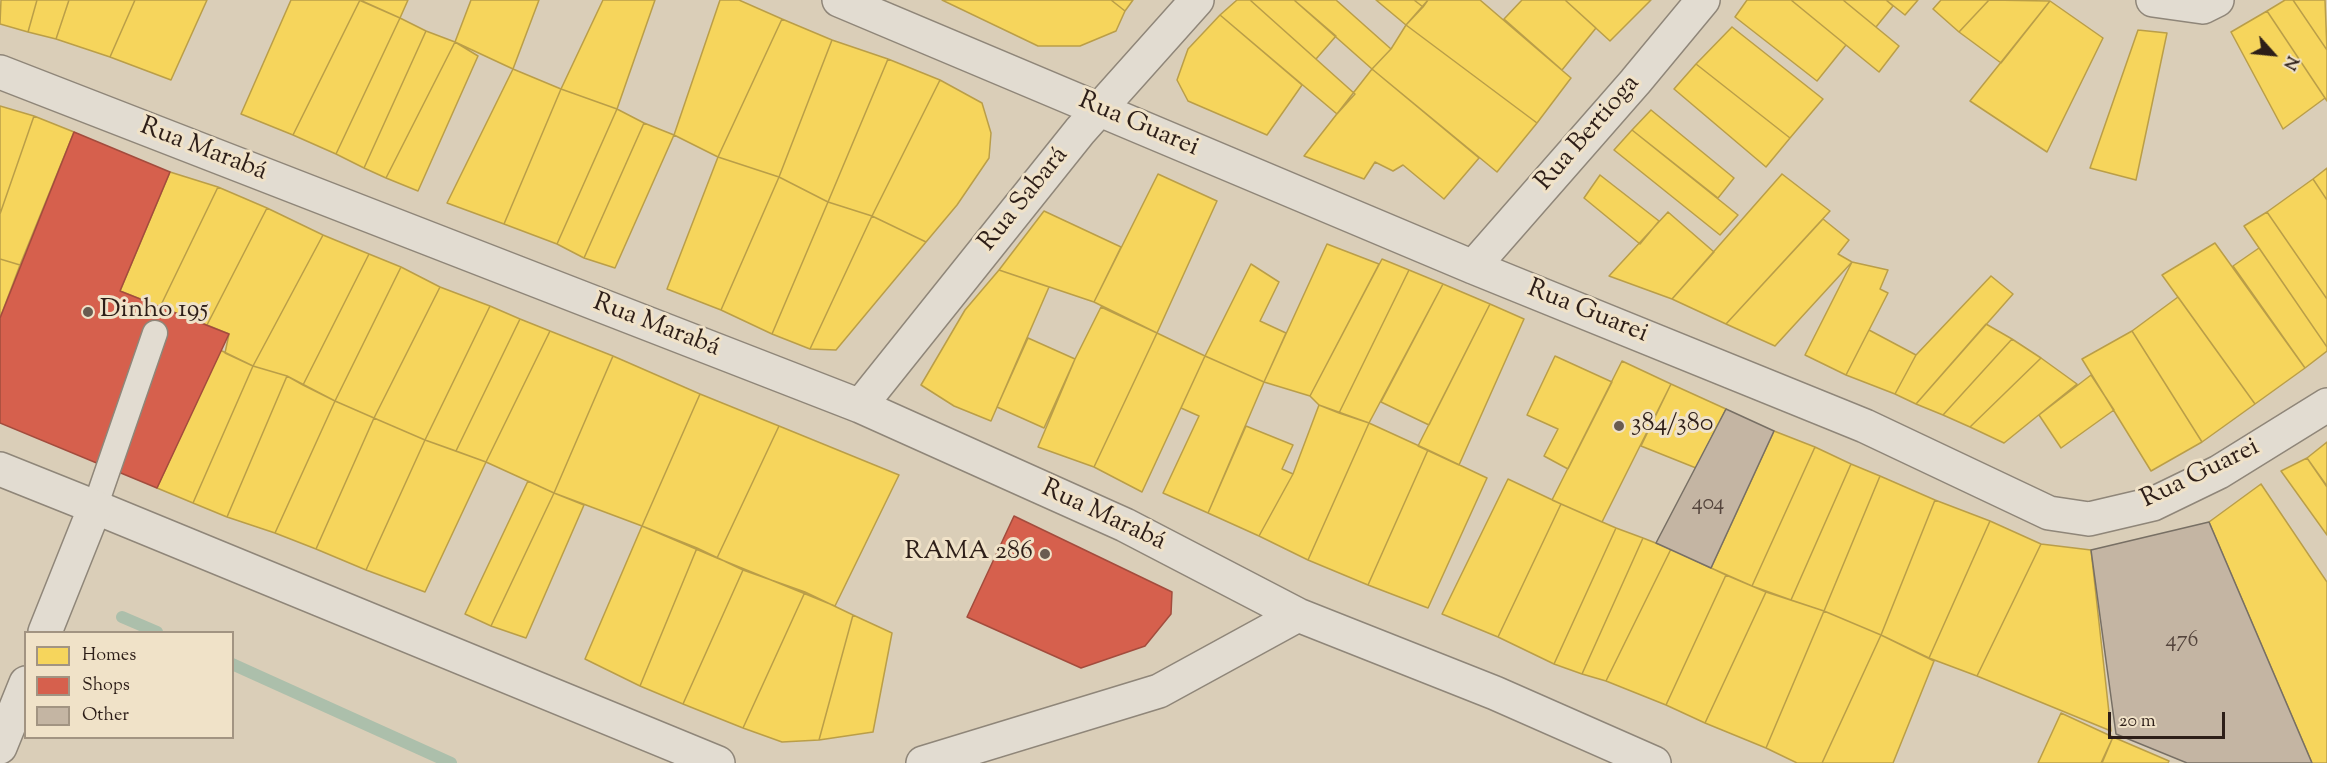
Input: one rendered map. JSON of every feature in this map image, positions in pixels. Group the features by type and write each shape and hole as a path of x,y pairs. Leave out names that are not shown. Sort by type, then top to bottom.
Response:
{"street":[{"name":"Rua Guarei","path":"839,0 1473,267 1865,426 2049,513 2089,519 2153,504 2219,472 2327,405"},
{"name":"Rua Sabará","path":"860,406 1098,109 1197,0"},
{"name":"Rua Bertioga","path":"1473,267 1635,82 1703,0"},
{"path":"2153,0 2203,7 2217,0"},
{"name":"Rua Marabá","path":"0,72 860,406 1125,525 1298,615 1496,693 1654,763"},
{"path":"0,469 718,763"},
{"path":"46,631 95,507"},
{"path":"923,763 1160,691 1298,615"},
{"path":"0,747 24,688"}],"lane":[{"path":"95,507 155,333"}],"building: Homes":[{"path":"1,0 37,0 28,32 0,24"},
{"path":"37,0 69,0 56,39 28,32"},
{"path":"69,0 135,0 110,57 56,39"},
{"path":"135,0 207,0 171,80 110,57"},
{"path":"291,0 360,0 293,135 241,114"},
{"path":"359,0 408,0 400,18"},
{"path":"360,0 400,18 336,154 293,135"},
{"path":"471,0 539,0 513,69 455,42"},
{"path":"603,0 655,0 617,109 561,89"},
{"path":"720,0 739,0 782,19 718,157 674,135"},
{"path":"942,0 1111,0 1125,11 1116,31 1080,46 1038,46"},
{"path":"1111,0 1133,0 1125,11"},
{"path":"1237,0 1250,0 1355,94 1337,114 1220,15"},
{"path":"1250,0 1294,0 1336,36 1316,59"},
{"path":"1294,0 1336,0 1391,49 1372,69"},
{"path":"1376,0 1414,0 1423,7 1406,25"},
{"path":"1414,0 1428,0 1423,7"},
{"path":"1428,0 1480,0 1571,78 1537,123 1406,25"},
{"path":"1522,0 1565,0 1596,28 1562,70 1504,19"},
{"path":"1565,0 1651,0 1610,41"},
{"path":"1747,0 1791,0 1846,45 1817,81 1735,17"},
{"path":"1791,0 1843,0 1899,46 1879,72"},
{"path":"1843,0 1886,0 1893,6 1876,27"},
{"path":"1886,0 1918,0 1905,15"},
{"path":"1941,0 1989,0 1959,32 1933,9"},
{"path":"1989,0 2050,1 2001,63 1959,32"},
{"path":"2285,0 2293,0 2327,50 2327,101 2267,11"},
{"path":"2293,0 2325,0 2327,50"},
{"path":"2050,1 2103,38 2047,152 1970,101"},
{"path":"2267,11 2325,98 2283,129 2231,32"},
{"path":"1220,15 1302,85 1267,135 1188,101 1177,80 1188,49"},
{"path":"400,18 426,31 364,168 336,154"},
{"path":"782,19 832,40 779,177 718,157"},
{"path":"1406,25 1537,123 1497,172 1372,69 1391,49"},
{"path":"1732,27 1823,99 1790,138 1696,64"},
{"path":"2138,30 2167,33 2136,180 2090,168"},
{"path":"426,31 455,42 386,178 364,168"},
{"path":"832,40 888,59 828,202 779,177"},
{"path":"455,42 478,56 418,191 386,178"},
{"path":"888,59 940,80 872,216 828,202"},
{"path":"1696,64 1790,138 1766,167 1674,89"},
{"path":"513,69 561,89 504,224 447,203"},
{"path":"1372,69 1479,158 1444,199 1403,165 1393,171 1375,162 1364,179 1304,156"},
{"path":"940,80 982,103 991,133 989,158 957,205 926,242 872,216"},
{"path":"561,89 617,109 557,244 504,224"},
{"path":"0,106 34,116 0,214"},
{"path":"617,109 644,123 584,258 557,244"},
{"path":"1651,110 1734,178 1718,198 1632,130"},
{"path":"34,116 74,132 20,265 0,259 0,214"},
{"path":"644,123 674,135 615,268 584,258"},
{"path":"1632,130 1738,215 1720,235 1614,150"},
{"path":"718,157 779,177 721,310 667,289"},
{"path":"2327,168 2327,200 2313,179"},
{"path":"170,172 218,187 160,307 120,291"},
{"path":"1158,174 1217,201 1157,333 1094,302"},
{"path":"1782,174 1830,211 1726,324 1672,299"},
{"path":"1600,175 1659,221 1640,244 1584,198"},
{"path":"779,177 828,202 772,334 721,310"},
{"path":"2313,179 2327,200 2327,299 2267,212"},
{"path":"218,187 267,208 207,325 160,307"},
{"path":"828,202 872,216 810,349 772,334"},
{"path":"267,208 323,235 253,366 225,353 229,334 207,325"},
{"path":"1044,211 1121,247 1094,302 999,270"},
{"path":"1668,212 1714,252 1672,299 1609,276"},
{"path":"2267,212 2327,299 2327,347 2244,226"},
{"path":"872,216 926,242 836,350 810,349"},
{"path":"1823,219 1849,240 1838,254 1852,262 1775,346 1726,324"},
{"path":"323,235 369,254 303,385 287,376 253,366"},
{"path":"2215,243 2305,368 2255,404 2162,275"},
{"path":"1327,244 1379,264 1310,396 1264,382"},
{"path":"2259,248 2327,347 2327,351 2305,368 2233,266"},
{"path":"369,254 401,267 335,401 303,385"},
{"path":"0,259 20,265 0,318"},
{"path":"1382,259 1409,270 1339,413 1319,405 1310,396"},
{"path":"1852,262 1888,270 1880,289 1888,293 1846,375 1805,355"},
{"path":"1251,264 1279,282 1260,321 1286,333 1264,382 1205,356"},
{"path":"401,267 440,287 374,418 335,401"},
{"path":"999,270 1049,287 991,421 954,406 921,385 965,310"},
{"path":"1409,270 1443,284 1369,423 1339,413"},
{"path":"1991,276 2013,294 1916,404 1895,394 1916,355"},
{"path":"1443,284 1490,304 1429,425 1381,402"},
{"path":"440,287 490,306 425,440 374,418"},
{"path":"2178,297 2255,404 2202,442 2132,331"},
{"path":"1490,304 1524,319 1459,465 1418,446"},
{"path":"490,306 520,319 456,451 425,440"},
{"path":"1101,307 1157,333 1094,467 1038,447 1075,359"},
{"path":"520,319 550,331 486,462 456,451"},
{"path":"1986,324 2012,339 1943,415 1916,404"},
{"path":"1869,330 1916,355 1895,394 1846,375"},
{"path":"550,331 613,356 554,493 486,462"},
{"path":"2132,331 2202,442 2151,471 2082,359"},
{"path":"1157,333 1205,356 1142,492 1094,467"},
{"path":"1028,338 1075,359 1044,428 997,407"},
{"path":"2012,339 2041,358 1970,427 1943,415"},
{"path":"220,350 253,366 193,503 157,488"},
{"path":"613,356 700,394 642,526 554,493"},
{"path":"1205,356 1264,382 1208,513 1163,493 1199,416 1181,408"},
{"path":"1555,356 1612,382 1568,469 1544,456 1558,429 1527,415"},
{"path":"2041,358 2077,384 2004,443 1970,427"},
{"name":"384/380","path":"1622,361 1671,384 1602,522 1552,500"},
{"path":"253,366 287,376 227,517 193,503"},
{"path":"2091,375 2114,410 2061,448 2039,415"},
{"path":"287,376 335,401 275,533 227,517"},
{"path":"1671,384 1726,409 1696,468 1641,446"},
{"path":"700,394 779,426 717,558 642,526"},
{"path":"335,401 374,418 316,549 275,533"},
{"path":"1319,405 1369,423 1308,560 1259,536 1293,474"},
{"path":"374,418 425,440 366,570 316,549"},
{"path":"1369,423 1428,450 1368,585 1308,560"},
{"path":"779,426 899,475 835,606 717,558"},
{"path":"1246,426 1293,445 1282,469 1293,474 1259,536 1208,513"},
{"path":"1774,431 1815,447 1752,586 1711,568"},
{"path":"425,440 486,462 425,592 366,570"},
{"path":"2327,442 2327,486 2307,458"},
{"path":"1815,447 1851,464 1791,600 1752,586"},
{"path":"1428,450 1487,478 1428,608 1368,585"},
{"path":"2307,458 2327,487 2327,535 2281,471"},
{"path":"1851,464 1880,476 1824,611 1791,600"},
{"path":"1880,476 1935,500 1881,635 1824,611"},
{"path":"1508,479 1561,504 1498,637 1442,614"},
{"path":"528,481 554,493 491,626 465,614"},
{"path":"2261,484 2327,582 2327,763 2312,763 2209,522"},
{"path":"554,493 584,505 526,638 491,626"},
{"path":"1935,500 1990,521 1929,658 1881,635"},
{"path":"1561,504 1616,528 1554,664 1498,637"},
{"path":"1990,521 2041,544 1977,676 1929,658"},
{"path":"642,526 697,548 640,686 585,659"},
{"path":"1616,528 1643,538 1582,674 1554,664"},
{"path":"1643,538 1671,549 1606,681 1582,674"},
{"path":"2041,544 2091,550 2111,731 1977,676"},
{"path":"697,548 743,570 683,704 640,686"},
{"path":"1671,549 1726,575 1666,705 1606,681"},
{"path":"743,570 805,592 743,728 683,704"},
{"path":"1726,575 1766,592 1705,723 1666,705"},
{"path":"805,592 853,615 819,740 782,742 743,728"},
{"path":"1766,592 1824,611 1766,748 1705,723"},
{"path":"1824,611 1881,635 1822,763 1797,763 1766,748"},
{"path":"853,615 892,633 873,732 819,740"},
{"path":"1881,635 1934,661 1893,763 1822,763"},
{"path":"2061,713 2113,737 2102,763 2038,763"},
{"path":"2113,737 2169,761 2168,763 2101,763"}],"building: Shops":[{"name":"Dinho 195","path":"74,132 170,172 120,291 229,334 157,488 0,423 0,318"},
{"name":"RAMA 286","path":"1014,516 1172,592 1171,614 1145,646 1081,668 967,617"}],"building: Other":[{"path":"1726,409 1774,431 1711,568 1656,543"},
{"path":"2209,522 2312,763 2187,763 2116,734 2091,550"}],"waterway":[{"path":"122,617 155,631"},
{"path":"234,665 451,763"}],"place":[{"name":"Dinho 195","path":"88,312"},
{"name":"384/380","path":"1619,426"},
{"name":"RAMA 286","path":"1045,554"}]}
